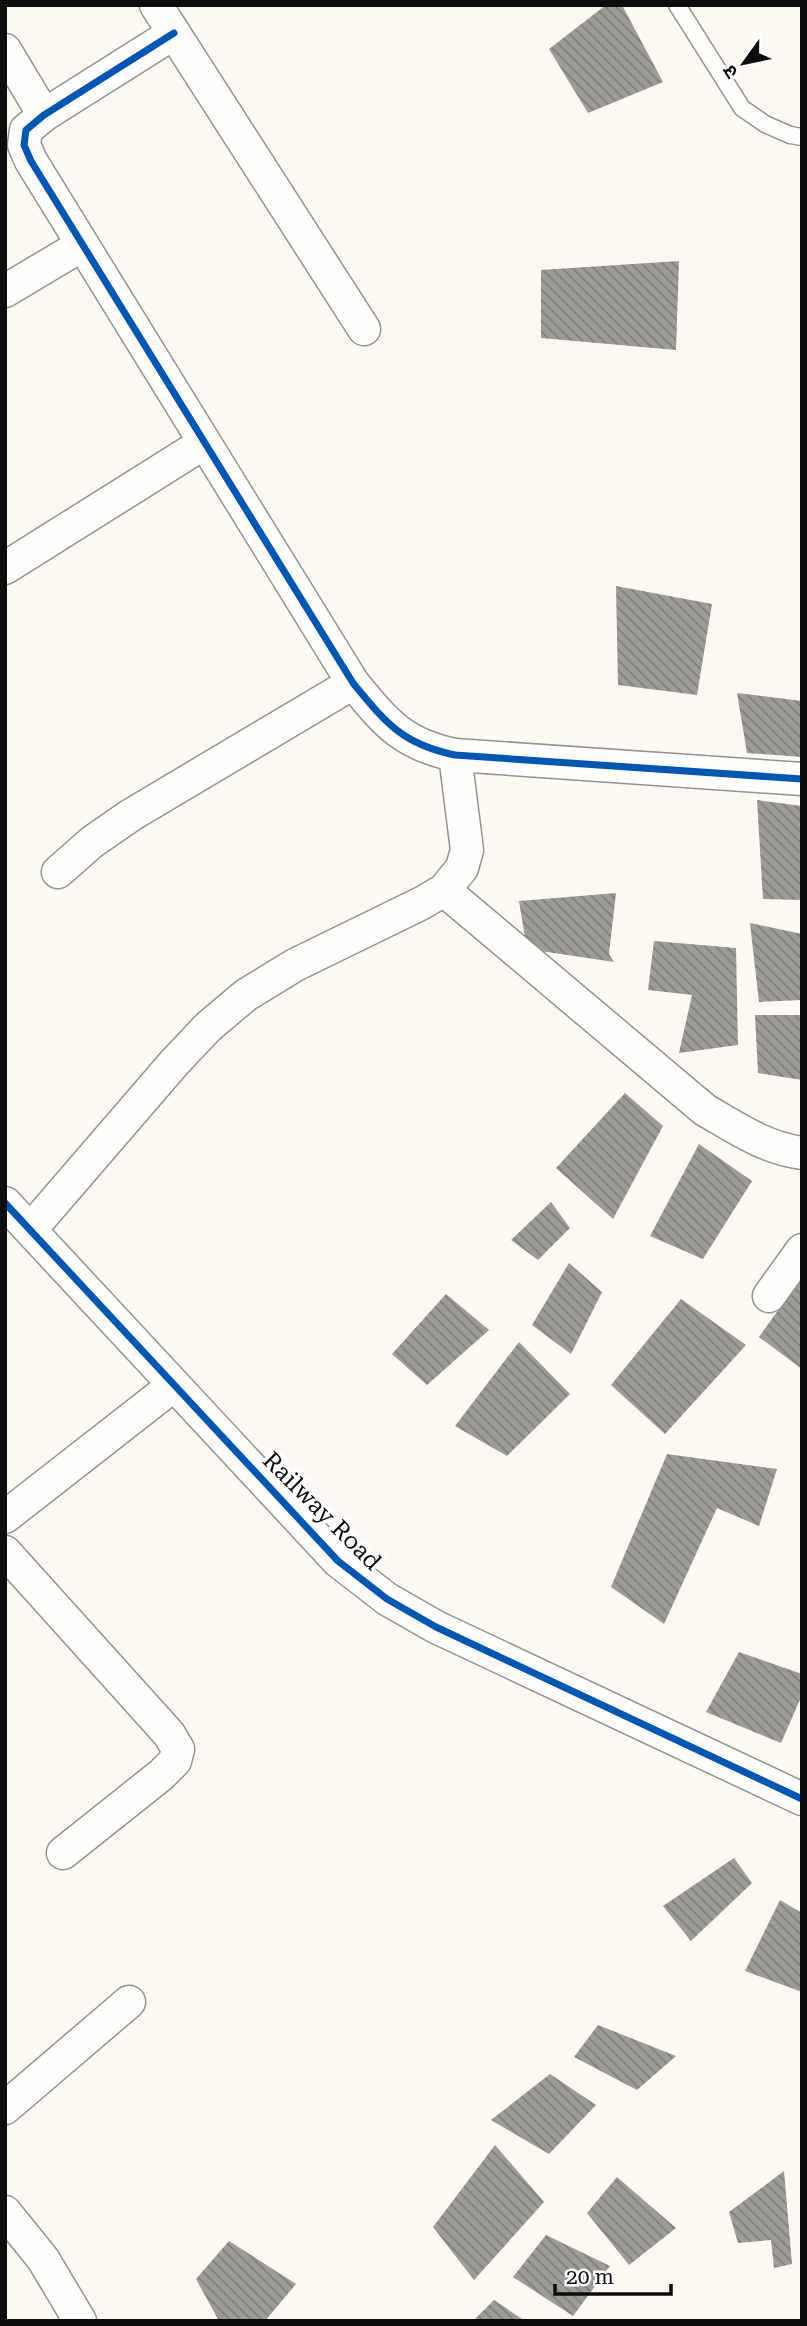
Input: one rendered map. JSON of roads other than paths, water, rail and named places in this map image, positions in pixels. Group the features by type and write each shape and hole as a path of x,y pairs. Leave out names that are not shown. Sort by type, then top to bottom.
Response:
{"street":[{"path":"156,5 364,329"},
{"path":"174,33 44,115 26,130 24,145 82,245 353,682 379,714 403,736 429,750 455,755 802,779"},
{"path":"5,50 44,115"},
{"path":"5,291 82,245"},
{"path":"5,568 204,443"},
{"path":"58,872 92,842 131,816 353,682"},
{"path":"31,1229 174,1063 208,1027 246,995 295,965 444,890 462,868 467,850 455,755"},
{"path":"444,890 705,1110 749,1136 782,1150 802,1153"},
{"name":"Railway Road","path":"5,1203 338,1561 387,1599 436,1627 802,1799"},
{"path":"769,1296 802,1250"},
{"path":"5,1517 174,1385"},
{"path":"5,1552 169,1734 178,1749 175,1760 161,1775 63,1853"},
{"path":"5,2108 129,2002"},
{"path":"5,2212 43,2259 80,2321"}],"lane":[{"path":"677,5 743,108 765,124 802,137"}]}
